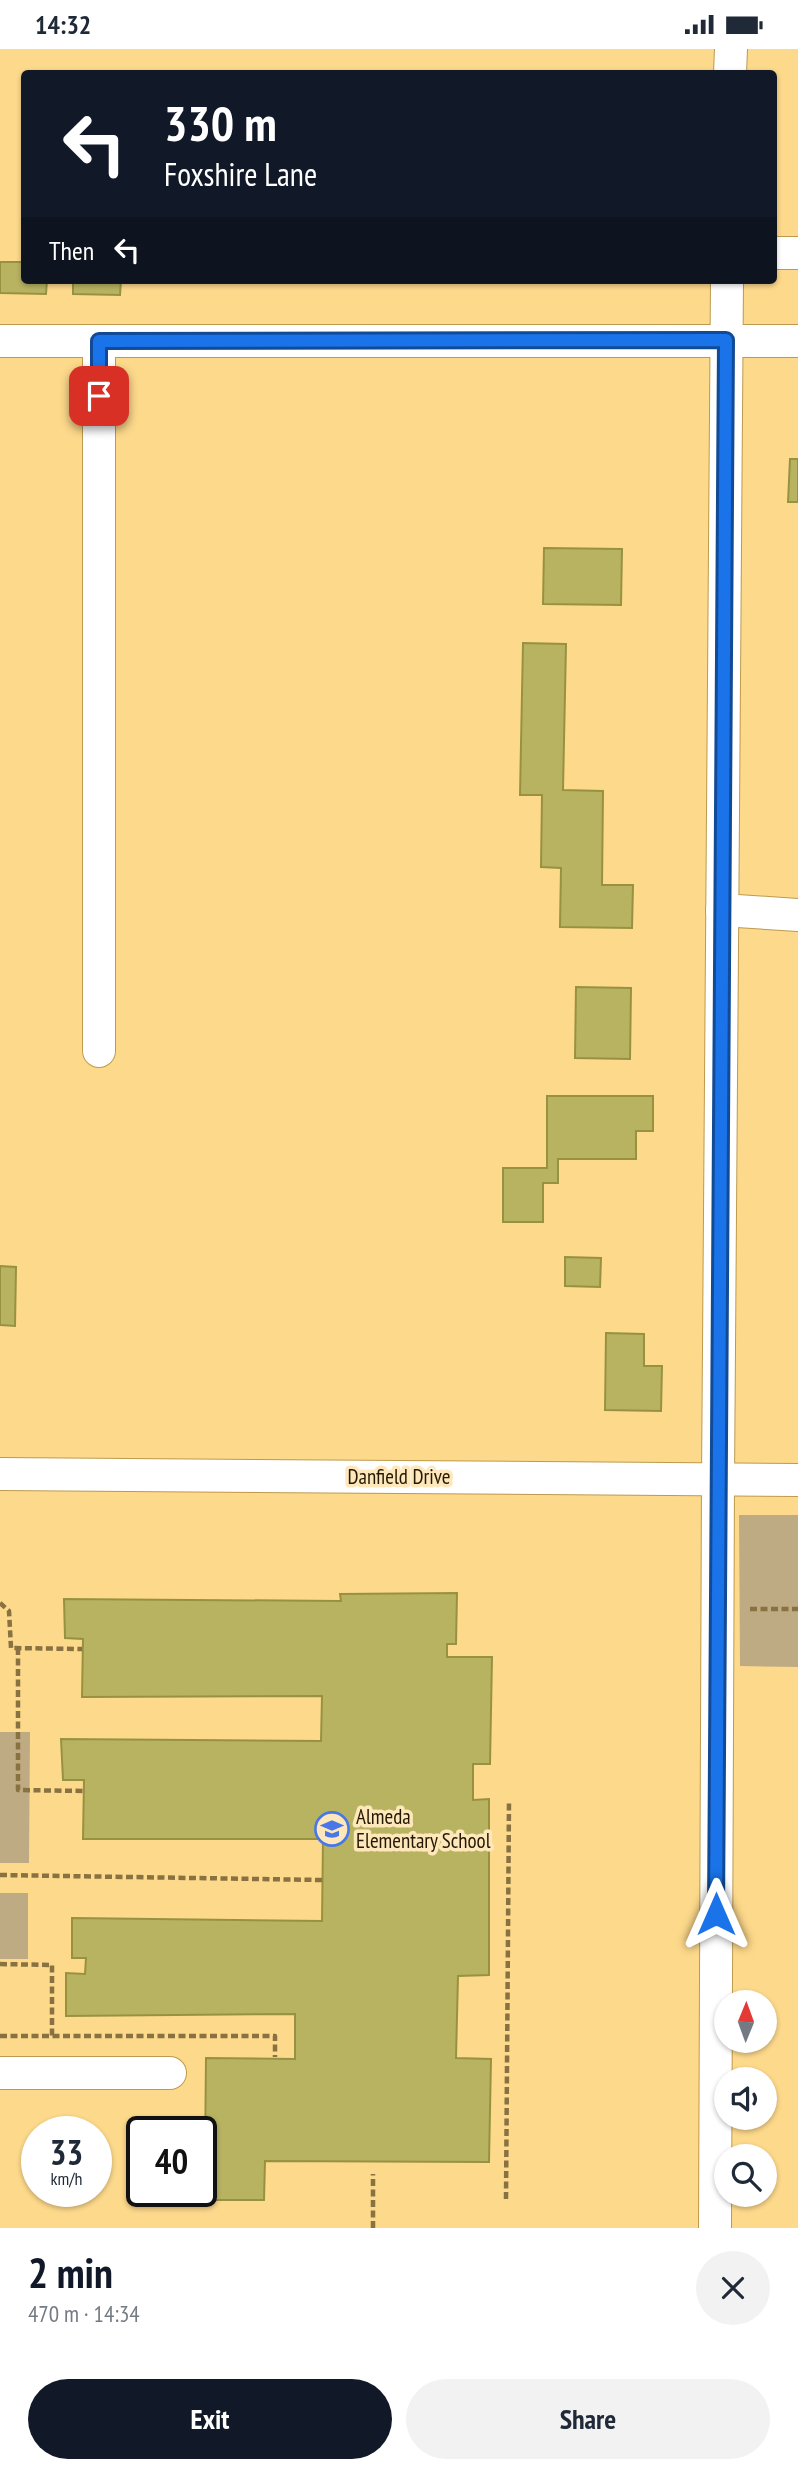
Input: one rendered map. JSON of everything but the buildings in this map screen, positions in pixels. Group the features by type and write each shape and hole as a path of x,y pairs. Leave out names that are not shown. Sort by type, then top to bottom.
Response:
{"street":[{"path":"730,70 731,49"},
{"path":"777,253 798,254"},
{"path":"715,2228 727,284"},
{"path":"0,341 798,341"},
{"path":"99,341 99,1051"},
{"path":"722,910 798,915"},
{"name":"Danfield Drive","path":"0,1474 798,1480"},
{"path":"0,2073 170,2073"}],"path":[{"path":"0,1603 9,1611 11,1648 82,1649"},
{"path":"717,1610 798,1609"},
{"path":"18,1648 18,1790 84,1791"},
{"path":"506,2199 509,1801"},
{"path":"0,1875 323,1880"},
{"path":"0,1964 52,1965 52,2036"},
{"path":"0,2036 275,2036 275,2057"},
{"path":"373,2174 373,2228"}],"shaded area":[{"path":"739,1515 798,1515 798,1667 740,1666"},
{"path":"0,1732 30,1732 29,1863 0,1863"},
{"path":"0,1893 28,1893 28,1959 0,1959"}],"place":[{"name":"Almeda Elementary School","path":"332,1829"}],"route":[{"path":"99,396 99,341 726,340 716,1914"}]}
